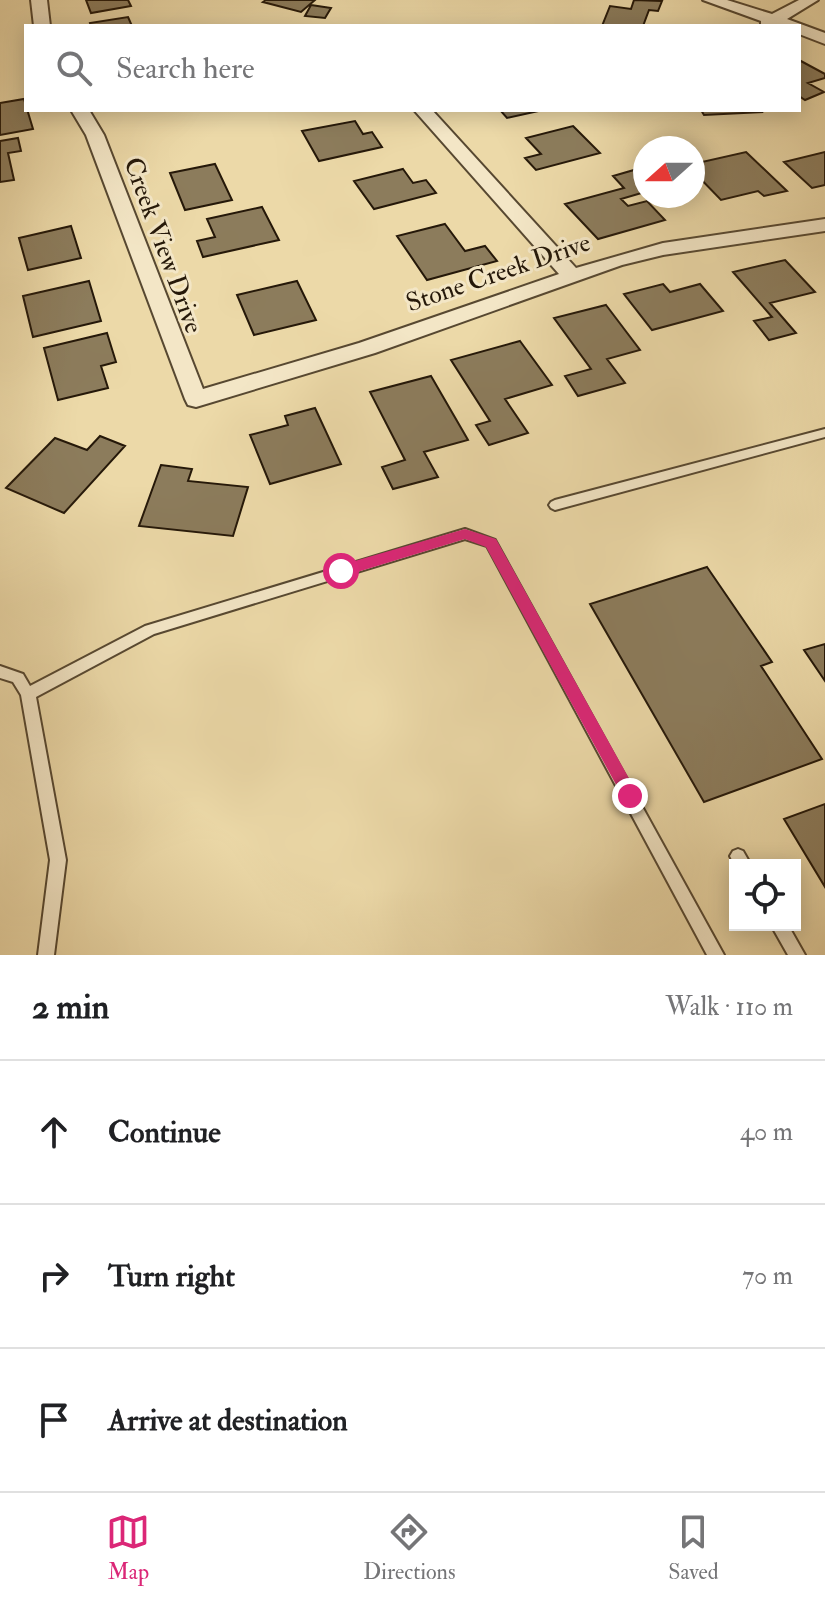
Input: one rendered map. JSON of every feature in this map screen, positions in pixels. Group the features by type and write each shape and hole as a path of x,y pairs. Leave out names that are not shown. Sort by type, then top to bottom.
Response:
{"street":[{"path":"39,0 42,24"},
{"path":"711,0 769,22 810,0"},
{"path":"801,29 825,39"},
{"name":"Creek View Drive","path":"81,112 95,135 196,399"},
{"path":"425,112 571,275"},
{"name":"Stone Creek Drive","path":"196,399 367,348 571,275 663,249 825,225"}],"lane":[{"path":"555,505 825,433"},
{"path":"28,694 150,630 465,534 491,543 716,955"},
{"path":"0,672 18,678 28,694 58,860 46,955"},
{"path":"783,931 797,955"}],"building":[{"path":"86,0 128,0 131,6 91,13"},
{"path":"315,0 301,12 263,2"},
{"path":"634,0 662,1 658,11 649,10 644,24 603,24 610,6 631,9"},
{"path":"311,5 331,8 325,18 305,16"},
{"path":"128,17 131,24 90,24"},
{"path":"801,61 825,74 825,78 808,83 824,92 805,100 801,97"},
{"path":"24,99 24,112 28,112 33,129 0,135 0,103"},
{"path":"502,112 534,112 507,118"},
{"path":"702,112 762,112 704,115"},
{"path":"355,121 363,134 372,132 382,147 319,161 302,131"},
{"path":"573,126 600,153 536,170 525,158 541,154 526,138"},
{"path":"18,138 21,151 8,153 14,180 0,182 0,141"},
{"path":"746,152 787,191 764,196 758,191 721,200 705,183 705,161"},
{"path":"825,152 825,185 812,188 784,162"},
{"path":"215,164 232,200 185,210 170,173"},
{"path":"403,169 413,183 426,180 436,193 374,209 354,181"},
{"path":"633,170 633,196 621,199 628,206 633,205 633,208 654,208 665,220 598,239 565,204 624,188 613,176"},
{"path":"262,207 279,240 203,257 197,241 215,237 207,219"},
{"path":"445,224 465,251 485,246 497,261 427,280 397,236"},
{"path":"71,226 81,258 28,270 19,238"},
{"path":"785,260 815,292 770,303 796,333 769,340 754,321 772,317 733,272"},
{"path":"89,281 101,321 33,337 23,296"},
{"path":"297,281 316,320 254,335 237,295"},
{"path":"663,284 670,292 700,284 723,311 652,330 624,294"},
{"path":"606,305 640,350 607,359 625,383 578,396 565,376 591,369 554,318"},
{"path":"107,333 116,362 101,366 108,388 58,400 44,348"},
{"path":"520,341 552,385 505,399 528,433 489,445 476,425 490,421 451,360"},
{"path":"431,376 468,440 424,452 438,477 393,489 382,467 405,460 370,392"},
{"path":"315,408 341,464 270,484 250,435 288,425 285,416"},
{"path":"100,436 125,446 64,513 6,488 55,438 87,450"},
{"path":"161,465 192,469 188,481 248,487 233,536 139,526"},
{"path":"707,567 772,662 761,666 822,759 704,802 590,604"},
{"path":"825,644 825,681 804,650"},
{"path":"825,804 825,887 784,819"}],"route":[{"path":"341,571 465,534 491,543 630,796"}]}
